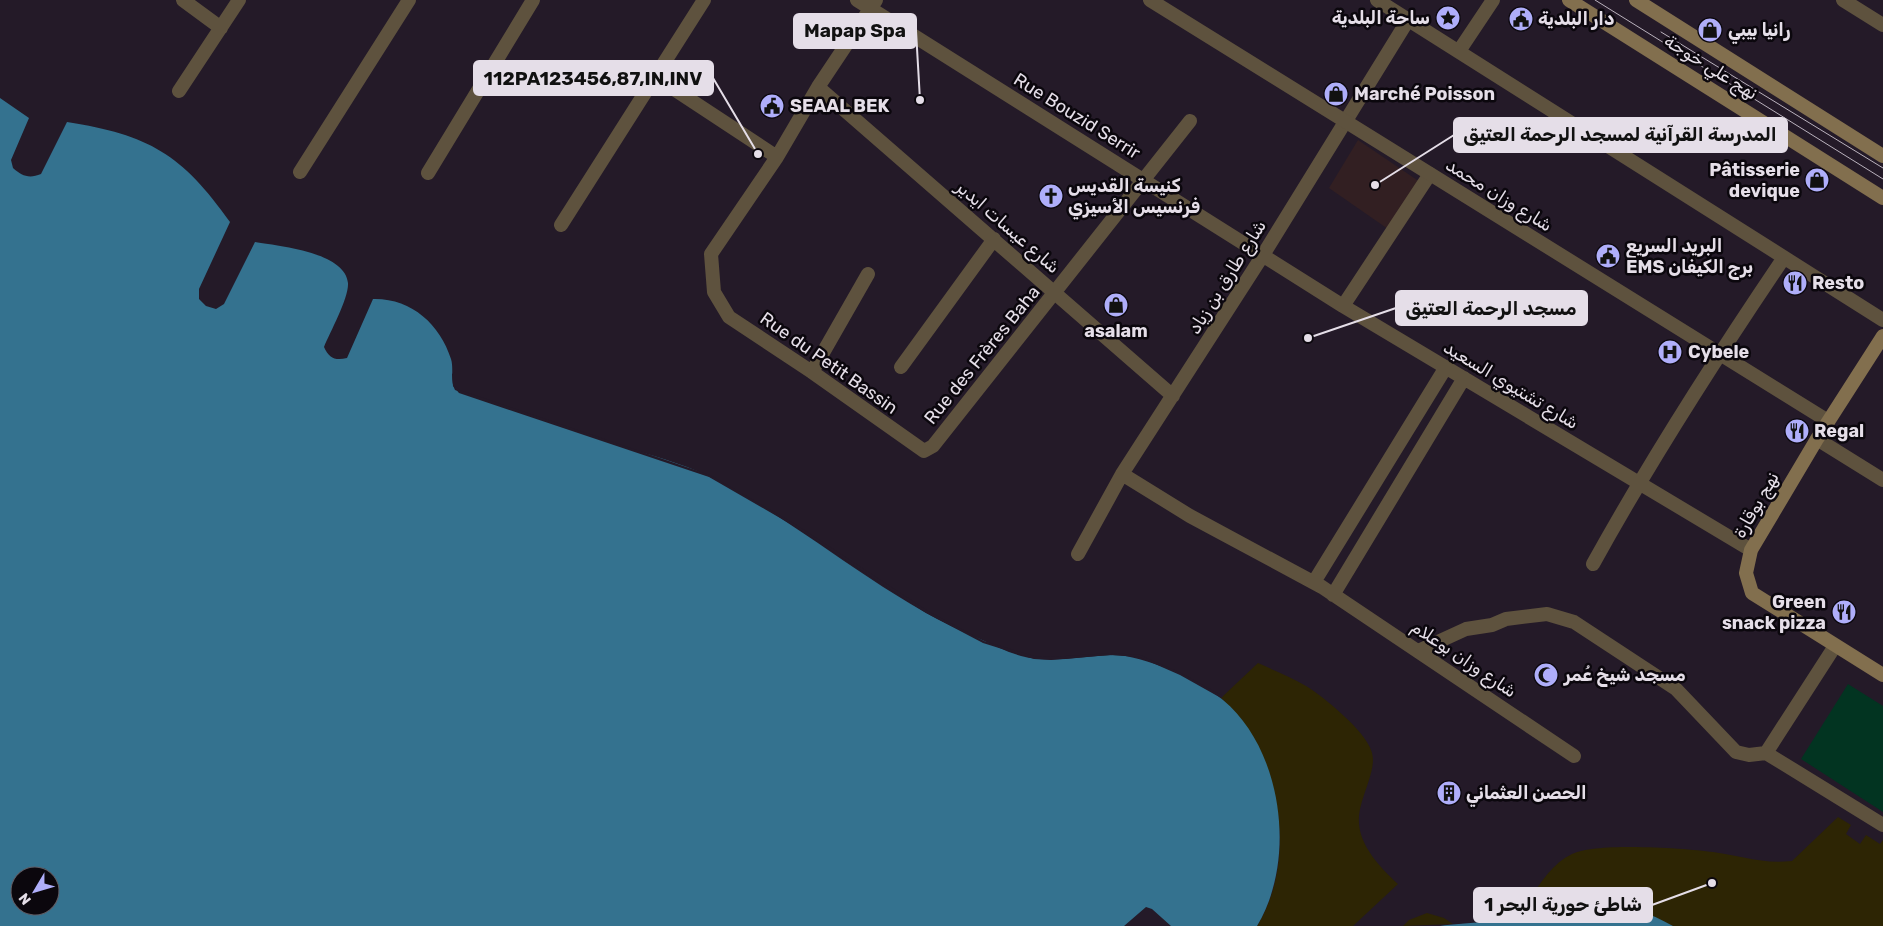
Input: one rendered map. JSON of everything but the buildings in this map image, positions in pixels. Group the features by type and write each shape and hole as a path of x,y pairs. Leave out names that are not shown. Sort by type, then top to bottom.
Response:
{"main road":[{"name":"نهج علي خوجة","path":"1570,0 1883,198"},
{"name":"نهج علي خوجة","path":"1636,0 1883,156"},
{"name":"نهج بوقارة","path":"1883,336 1816,439 1751,550 1746,573 1752,593 1883,675"}],"street":[{"path":"183,0 220,28"},
{"path":"179,91 239,0"},
{"path":"300,172 409,0"},
{"path":"428,173 533,0"},
{"path":"561,225 704,0"},
{"name":"Rue Bouzid Serrir","path":"856,0 873,4 1263,255"},
{"name":"شارع وزان محمد","path":"1150,0 1828,421"},
{"path":"1376,0 1459,51 1783,259 1883,320"},
{"path":"1459,51 1493,0"},
{"path":"1843,0 1883,25"},
{"path":"654,76 777,157 818,87 873,4"},
{"name":"شارع طارق بن زياد","path":"1078,554 1122,474 1263,255 1408,20"},
{"name":"شارع عيسات ايدير","path":"818,87 1173,396"},
{"name":"Rue des Frères Baha","path":"933,446 1056,293 1190,121"},
{"name":"Rue du Petit Bassin","path":"777,157 711,254 714,292 729,317 812,372 924,451 933,446"},
{"path":"1343,306 1430,174"},
{"path":"902,367 994,239"},
{"name":"شارع تشتيوي السعيد","path":"1263,255 1343,306 1751,550"},
{"path":"1593,564 1638,483 1719,353 1783,259"},
{"path":"812,372 868,274"},
{"path":"1314,582 1446,367"},
{"path":"1333,595 1464,378"},
{"path":"1816,439 1883,480"},
{"name":"شارع وزان بوعلام","path":"1122,474 1190,516 1314,582 1574,756"},
{"path":"1418,651 1466,629 1492,625 1506,619 1547,614 1574,622 1676,689 1736,752 1749,755 1766,753 1883,825"},
{"path":"1766,753 1835,646"}],"shaded area":[{"path":"1358,140 1420,182 1388,229 1329,188"}],"green space":[{"path":"1848,684 1883,706 1883,812 1801,759"}],"sand":[{"path":"1258,663 1314,691 1352,724 1371,750 1373,765 1360,809 1360,831 1375,860 1398,884 1353,926 1257,926 1270,898 1278,869 1280,838 1277,806 1269,776 1257,747 1241,721 1221,698"},
{"path":"1838,817 1851,825 1846,834 1860,844 1866,835 1880,844 1883,840 1883,926 1673,926 1621,904 1579,898 1530,898 1548,873 1559,862 1572,854 1584,850 1620,847 1682,849 1713,852 1761,861 1792,861"},
{"path":"1427,913 1444,918 1453,924 1403,926 1409,920"}],"water":[{"path":"0,98 29,118 11,160 13,168 23,175 33,176 41,174 67,122 96,127 142,141 161,151 179,164 196,180 230,222 199,289 199,299 206,306 216,309 224,304 255,242 309,252 324,257 336,264 344,273 348,283 346,297 324,347 333,358 347,358 373,299 400,303 411,308 432,324 440,335 451,359 455,390 698,471 777,516 910,603 944,622 1005,650 1021,656 1044,659 1113,655 1140,659 1171,670 1213,692 1243,721 1259,747 1271,776 1278,807 1280,839 1277,870 1269,899 1257,926 1171,926 1152,909 1146,907 1124,926 0,926"},
{"path":"1530,898 1604,902 1639,911 1673,926 1440,926 1504,918 1524,907"}],"pier":[{"path":"455,372 455,386 460,390 710,475 795,524 928,611 984,641 1034,656 1051,657 1110,653 1140,655 1181,673 1223,696 1221,698 1180,675 1139,657 1110,655 1051,660 1034,659 983,643 926,613 794,526 709,477 459,393 453,386 452,374"},
{"path":"1532,895 1520,914 1510,918 1453,924 1450,922 1510,916 1518,912 1528,896"}],"tram line":[{"path":"1595,0 1883,179"},
{"path":"1661,32 1883,168"}],"place":[{"name":"ساحة البلدية","path":"1448,18"},
{"name":"دار البلدية","path":"1521,19"},
{"name":"رانيا بيبي","path":"1710,30"},
{"name":"Marché Poisson","path":"1336,94"},
{"name":"Mapap Spa","path":"920,100"},
{"name":"SEAAL BEK","path":"772,106"},
{"name":"112PA123456,87,IN,INV","path":"758,154"},
{"name":"Pâtisserie devique","path":"1817,180"},
{"name":"المدرسة القرآنية لمسجد الرحمة العتيق","path":"1375,185"},
{"name":"كنيسة القديس فرنسيس الأسيزي","path":"1051,196"},
{"name":"البريد السريع EMS برج الكيفان","path":"1608,256"},
{"name":"Resto","path":"1795,283"},
{"name":"asalam","path":"1116,305"},
{"name":"مسجد الرحمة العتيق","path":"1308,338"},
{"name":"Cybele","path":"1670,352"},
{"name":"Regal","path":"1797,431"},
{"name":"Green snack pizza","path":"1844,612"},
{"name":"مسجد شيخ عُمر","path":"1546,675"},
{"name":"الحصن العثماني","path":"1449,793"},
{"name":"شاطئ حورية البحر 1","path":"1712,883"}]}
